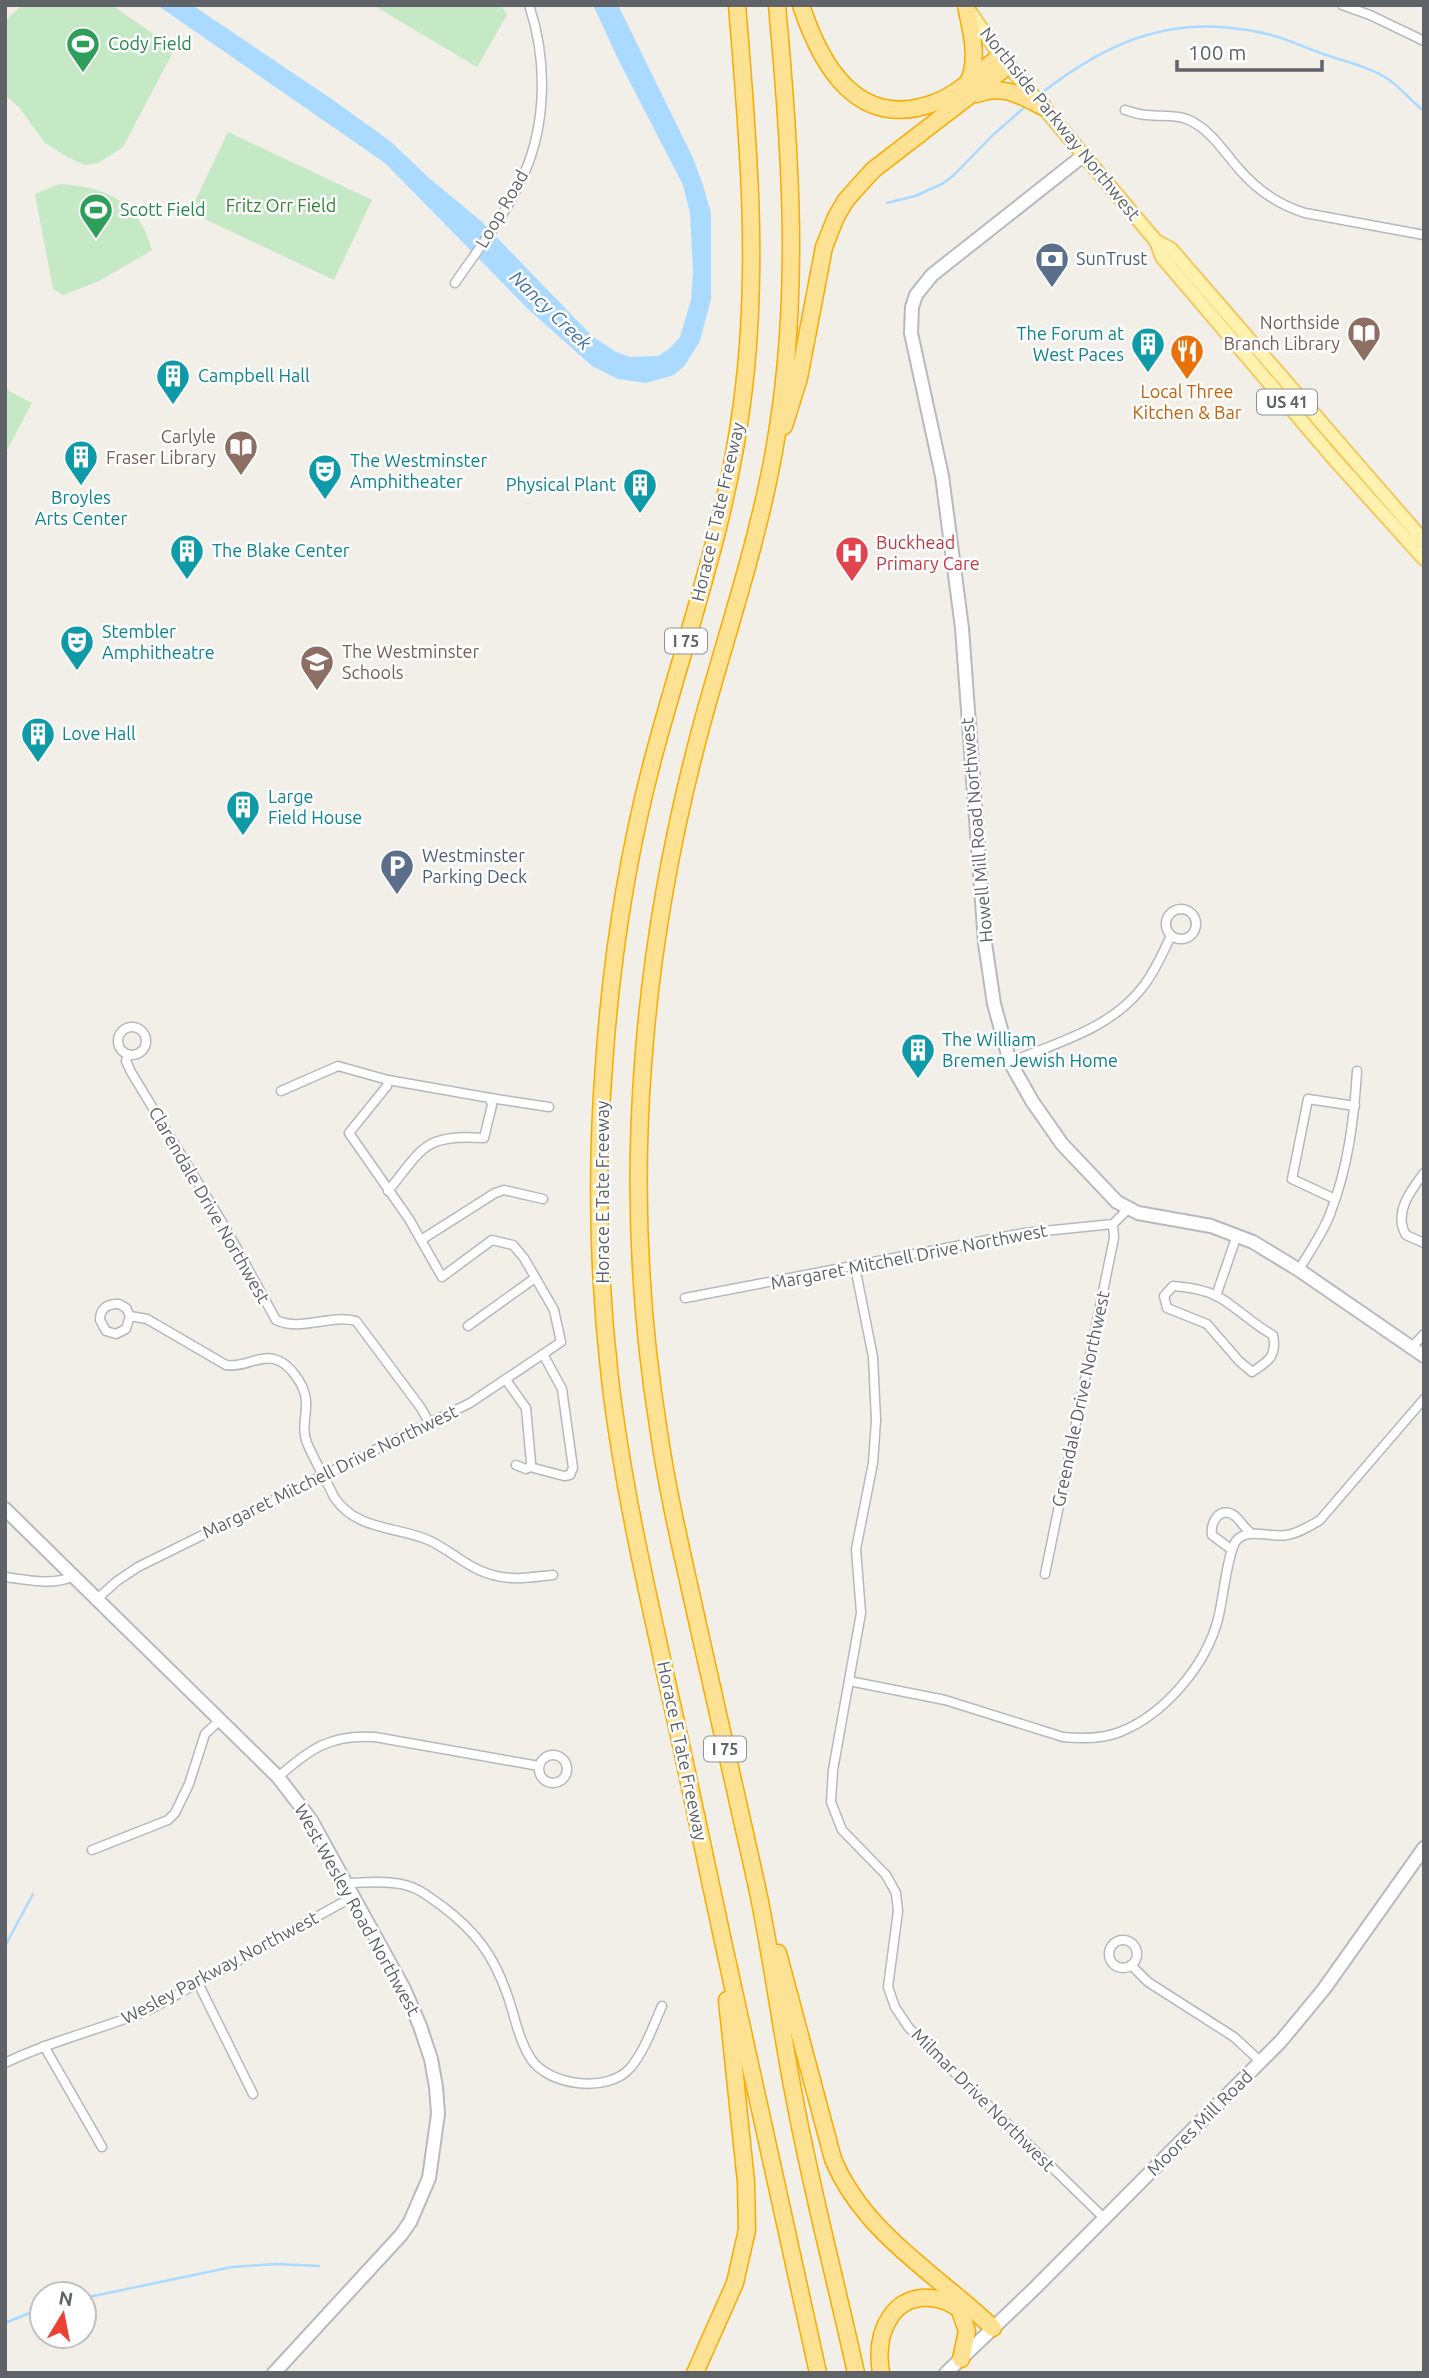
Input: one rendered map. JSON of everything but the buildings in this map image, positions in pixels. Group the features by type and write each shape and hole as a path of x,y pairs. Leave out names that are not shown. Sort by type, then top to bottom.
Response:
{"highway":[{"path":"727,5 745,100"},
{"name":"Horace E Tate Freeway","path":"737,5 745,100 752,263 752,301 742,406 716,531 652,763 632,854 609,1003 600,1126 600,1187 607,1346 621,1453 724,1952 818,2373"},
{"name":"Horace E Tate Freeway","path":"777,5 788,130 792,256 788,350 774,450 741,586 686,789 667,877 654,957 643,1066 639,1203 642,1285 659,1434 711,1688 758,1894 796,2107 856,2373"},
{"path":"801,5 808,28 827,64 847,89 862,101 893,109 918,108 935,103 1004,61"},
{"path":"966,6 974,50 969,82"},
{"path":"774,450 788,417 799,378 820,264 829,232 846,200 873,170 962,101 1004,61"},
{"path":"962,101 998,89 1021,95 1043,107"},
{"path":"758,1894 779,1958 833,2159 846,2187 884,2234 989,2332"},
{"path":"695,2373 735,2283 747,2230 746,2182 732,2061 724,1952"},
{"path":"881,2373 881,2340 889,2318 897,2308 916,2298 928,2297 948,2302 989,2332"},
{"path":"958,2308 967,2331 961,2358"}],"main road":[{"name":"Northside Parkway Northwest","path":"966,6 1004,61 1156,241 1162,257 1170,267 1334,460 1424,559"},
{"name":"Northside Parkway Northwest","path":"1156,241 1171,249 1424,541"}],"street":[{"name":"Loop Road","path":"455,283 500,216 532,153 539,120 541,70 535,23 529,5"},
{"path":"1342,5 1424,41"},
{"path":"1125,110 1147,116 1186,119 1195,123 1215,140 1252,183 1291,209 1424,235"},
{"name":"Howell Mill Road Northwest","path":"1084,155 932,275 916,295 911,320 912,346 934,431 944,489 962,628 985,943 994,1004 1010,1062 1032,1101 1062,1144 1098,1184 1128,1209 1211,1226 1237,1235 1299,1270 1420,1352"},
{"path":"1010,1062 1093,1028 1119,1011 1146,983 1171,936"},
{"name":"Clarendale Drive Northwest","path":"128,1055 126,1061 131,1072 225,1227 276,1320 284,1324 298,1325 347,1319 356,1321 430,1424"},
{"path":"281,1091 338,1066 388,1080 549,1107"},
{"path":"1299,1270 1330,1216 1345,1169 1357,1071"},
{"path":"388,1080 387,1086 349,1133 421,1240 442,1277 492,1240 513,1245 536,1278 468,1326"},
{"path":"388,1191 423,1148 436,1140 455,1136 484,1138 492,1105 490,1098"},
{"path":"1335,1199 1292,1179 1307,1099 1354,1106"},
{"path":"1424,1173 1406,1197 1401,1222 1406,1235 1424,1243"},
{"path":"421,1240 495,1193 504,1190 543,1199"},
{"path":"1112,1224 1128,1209"},
{"name":"Margaret Mitchell Drive Northwest","path":"685,1298 1024,1233 1112,1224"},
{"name":"Greendale Drive Northwest","path":"1045,1574 1114,1238 1112,1224"},
{"path":"1216,1296 1237,1235"},
{"path":"855,1267 873,1357 877,1402 873,1463 856,1549 861,1613 849,1681 945,1699 1063,1737 1092,1738 1119,1733 1155,1711 1183,1684 1200,1661 1218,1620 1232,1550 1238,1539 1251,1533 1288,1535 1320,1520 1424,1399"},
{"name":"Margaret Mitchell Drive Northwest","path":"97,1599 138,1567 430,1424 506,1380 561,1342 554,1310 536,1278"},
{"path":"1172,1286 1192,1287 1216,1296 1257,1327 1273,1335 1276,1347 1269,1362 1252,1372 1239,1361 1208,1324 1167,1308 1164,1296 1172,1286"},
{"path":"130,1316 147,1319 226,1365 236,1367 262,1358 275,1359 290,1368 302,1383 307,1401 304,1430 307,1442 339,1505 364,1523 426,1539 473,1568 491,1575 514,1578 553,1575"},
{"path":"1420,1352 1424,1334"},
{"path":"516,1465 564,1476 570,1475 573,1468 562,1389 543,1354"},
{"path":"506,1380 526,1408 530,1467"},
{"name":"West Wesley Road Northwest","path":"5,1509 278,1777 311,1820 354,1896 404,1989 431,2059 438,2114 431,2168 418,2208 401,2235 274,2373"},
{"path":"1232,1550 1212,1535 1211,1527 1215,1517 1223,1513 1233,1514 1251,1533"},
{"path":"5,1577 50,1582 74,1576"},
{"name":"Milmar Drive Northwest","path":"849,1681 833,1770 831,1802 842,1830 886,1875 898,1902 888,1982 895,2007 917,2037 1104,2218"},
{"path":"92,1850 168,1820 176,1813 190,1784 205,1734 220,1720"},
{"path":"278,1777 316,1747 335,1739 356,1736 539,1766"},
{"name":"Moores Mill Road","path":"946,2373 1261,2062 1311,2007 1424,1848"},
{"path":"347,1884 394,1882 407,1885 424,1893 472,1930 489,1954 506,1990 519,2035 532,2060 548,2075 584,2084 625,2073 638,2056 662,2006"},
{"name":"Wesley Parkway Northwest","path":"5,2063 44,2046 140,2014 354,1896"},
{"path":"1132,1965 1148,1982 1234,2037 1261,2062"},
{"path":"198,1983 253,2094"},
{"path":"44,2046 102,2147"}],"green space":[{"name":"Cody Field","path":"22,5 112,5 167,44 173,52 123,147 98,163 85,165 44,142 19,107 5,95 5,21"},
{"path":"373,5 501,5 507,15 477,67"},
{"name":"Fritz Orr Field","path":"228,132 372,200 334,280 190,212"},
{"name":"Scott Field","path":"59,184 92,189 118,200 138,219 152,250 99,281 63,295 53,289 35,194"},
{"path":"5,389 32,403 5,454"}],"water":[{"name":"Nancy Creek","path":"157,5 192,5 333,100 390,141 481,221 592,336 616,352 630,357 658,356 680,337 691,300 693,271 690,213 683,185 593,5 618,5 693,158 711,213 711,299 700,341 685,365 674,375 646,383 618,379 592,366 528,309 385,163"}],"waterway":[{"path":"1039,95 1065,75 1119,45 1146,35 1203,26 1234,28 1274,36 1362,67 1388,79 1424,111"},
{"path":"887,203 915,196 942,184 1026,106"},
{"path":"5,1946 33,1894"},
{"path":"98,2295 232,2267 276,2264 319,2266"},
{"path":"5,2323 28,2314"}],"place":[{"name":"Cody Field","path":"83,74"},
{"name":"Scott Field","path":"96,240"},
{"name":"SunTrust","path":"1052,289"},
{"name":"Northside Branch Library","path":"1364,363"},
{"name":"The Forum at West Paces","path":"1148,374"},
{"name":"Local Three Kitchen & Bar","path":"1187,381"},
{"name":"Campbell Hall","path":"173,406"},
{"name":"Carlyle Fraser Library","path":"241,477"},
{"name":"Broyles Arts Center","path":"81,487"},
{"name":"The Westminster Amphitheater","path":"325,501"},
{"name":"Physical Plant","path":"640,515"},
{"name":"The Blake Center","path":"187,581"},
{"name":"Buckhead Primary Care","path":"852,583"},
{"name":"Stembler Amphitheatre","path":"77,672"},
{"name":"The Westminster Schools","path":"317,692"},
{"name":"Love Hall","path":"38,764"},
{"name":"Large Field House","path":"243,837"},
{"name":"Westminster Parking Deck","path":"397,896"},
{"name":"The William Bremen Jewish Home","path":"918,1080"}]}
